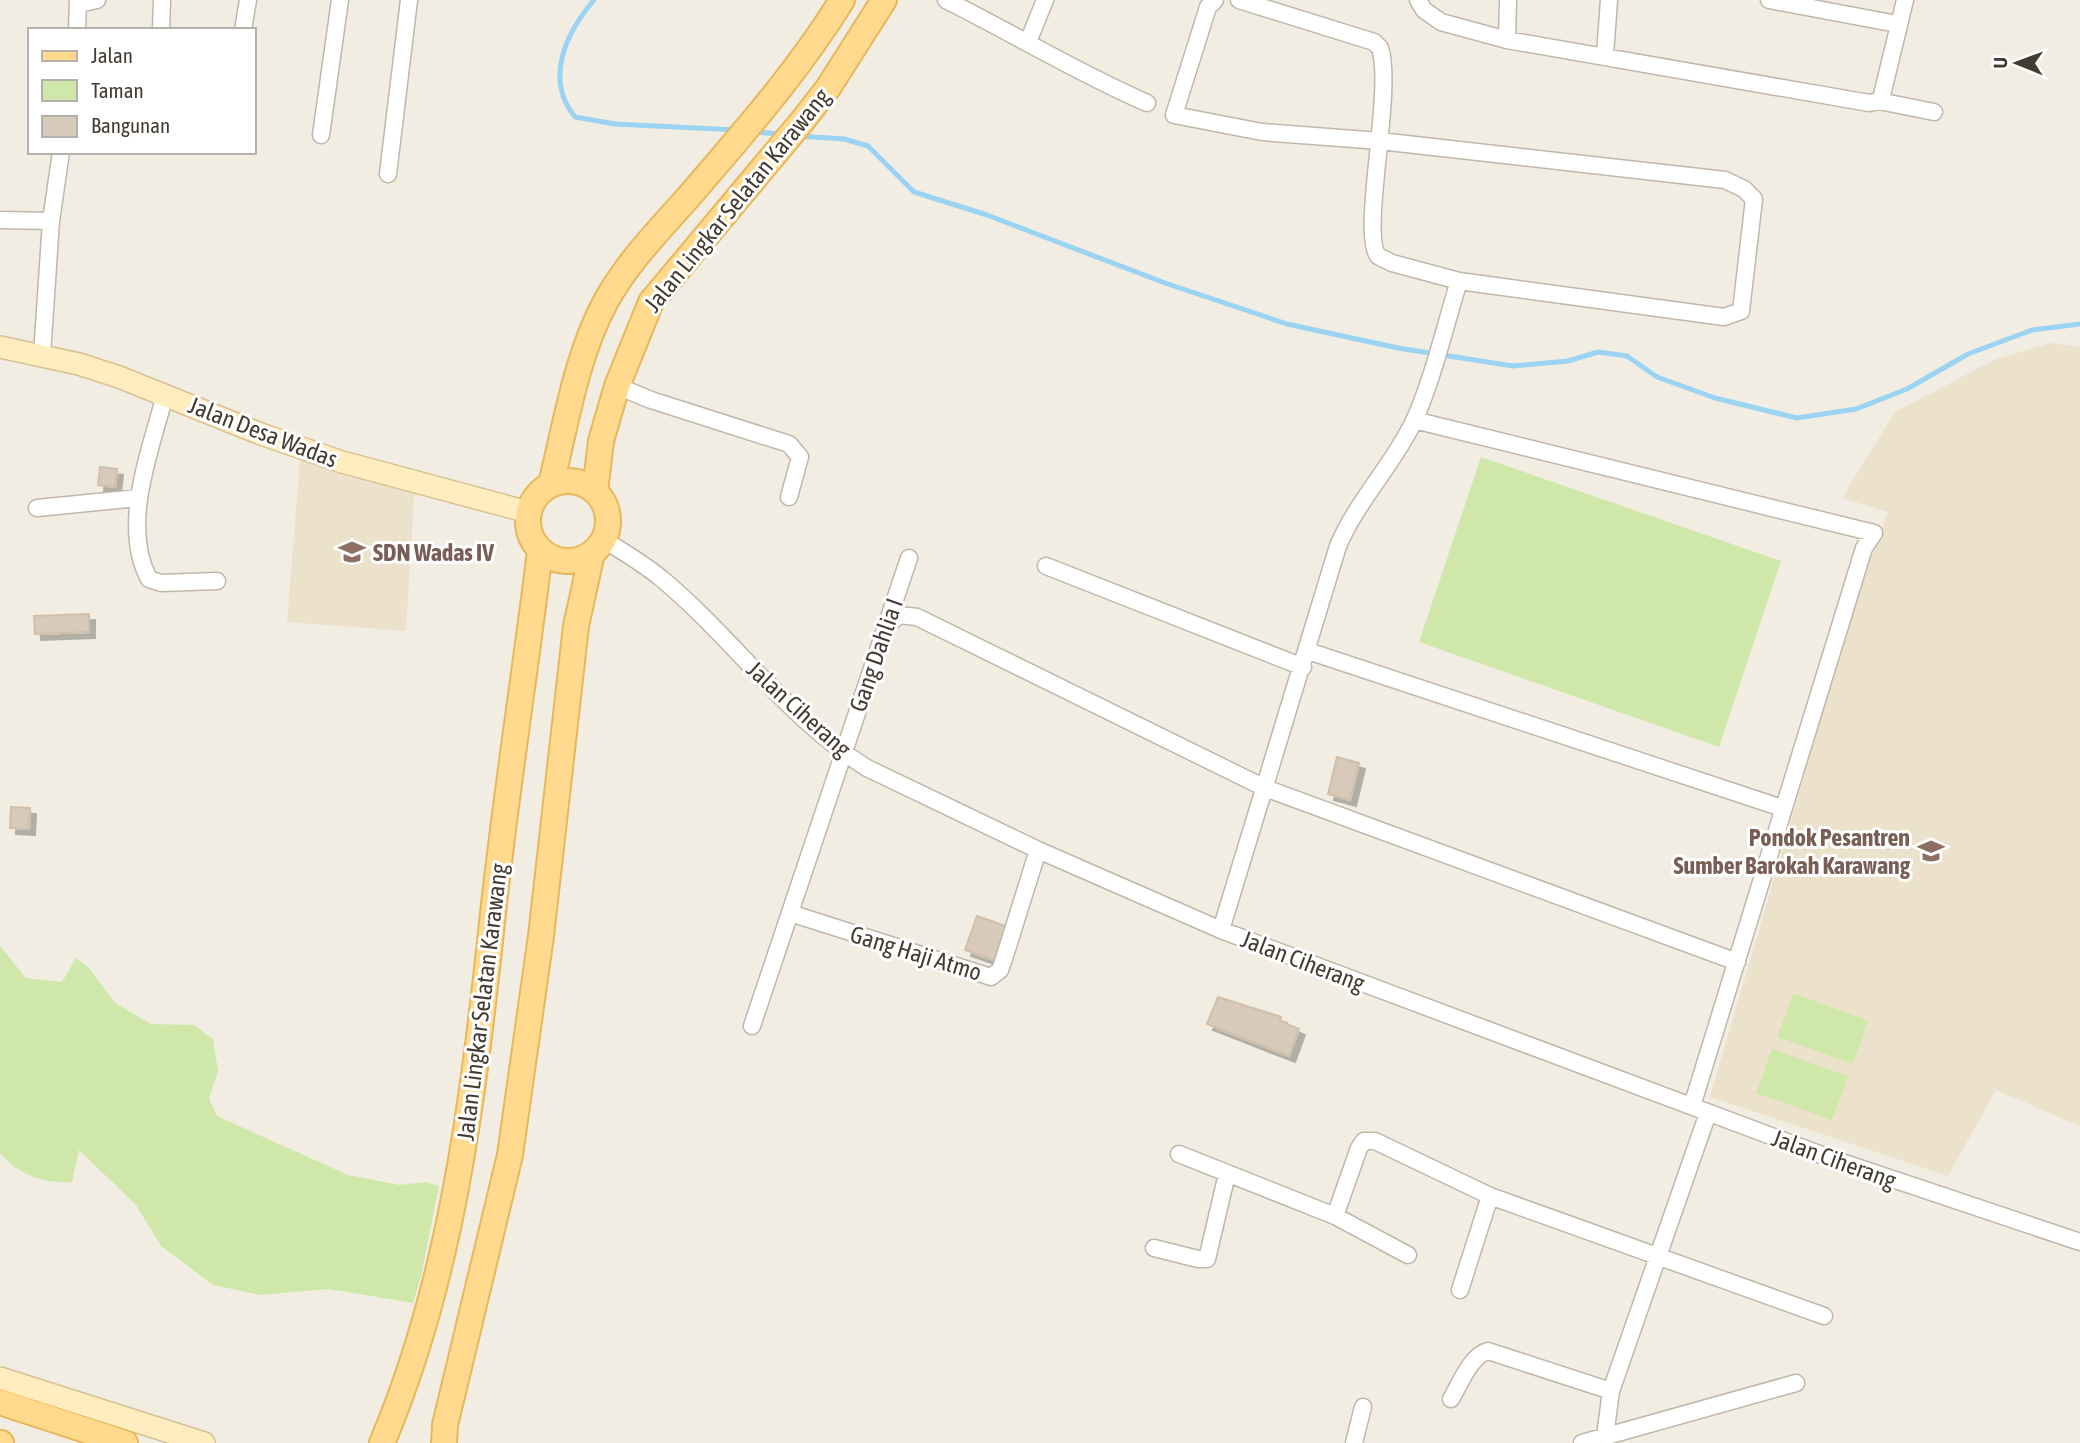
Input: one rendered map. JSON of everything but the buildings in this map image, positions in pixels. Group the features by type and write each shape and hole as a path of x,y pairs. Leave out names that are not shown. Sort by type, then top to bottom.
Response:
{"main road":[{"name":"Jalan Lingkar Selatan Karawang","path":"551,484 576,383 606,301 630,265 755,121 808,52 842,0"},
{"name":"Jalan Lingkar Selatan Karawang","path":"595,491 601,441 617,386 651,302 768,164 828,88 884,0"},
{"name":"Jalan Desa Wadas","path":"0,347 42,355 119,377 342,463 528,512"},
{"path":"565,481 580,483 595,491 605,506 608,523 598,546 580,560 566,562 552,559 540,551 529,533 528,512 533,500 551,484 565,481"},
{"name":"Jalan Lingkar Selatan Karawang","path":"444,1443 445,1425 510,1155 541,936 576,626 598,546"},
{"name":"Jalan Lingkar Selatan Karawang","path":"382,1443 407,1376 440,1264 468,1124 540,551"},
{"path":"0,1378 204,1443"},
{"path":"0,1402 125,1443"}],"street":[{"path":"77,28 79,2 97,0"},
{"path":"161,28 162,0"},
{"path":"243,28 248,0"},
{"path":"320,135 341,0"},
{"path":"388,174 409,0"},
{"path":"946,0 1028,41 1097,81 1147,103"},
{"path":"1028,41 1045,0"},
{"path":"1215,0 1208,7 1174,115 1262,132 1380,141 1726,180 1744,189 1754,199 1741,311 1724,317 1459,281 1392,263 1374,250 1371,238 1380,141 1381,52 1377,45 1239,0"},
{"path":"1418,0 1424,10 1441,22 1507,40 1605,55 1839,99 1879,101 1934,112"},
{"path":"1507,40 1508,0"},
{"path":"1605,55 1609,0"},
{"path":"1769,0 1897,24"},
{"path":"1879,101 1905,0"},
{"path":"42,355 51,220 61,154"},
{"path":"0,220 51,220"},
{"path":"1221,930 1346,527 1372,491 1414,420 1459,281"},
{"path":"617,386 651,400 789,444 800,457 789,497"},
{"path":"165,394 138,499 137,526 149,579 161,583 217,581"},
{"path":"1414,420 1874,533 1856,571 1692,1106"},
{"path":"37,508 138,499"},
{"name":"Jalan Ciherang","path":"598,546 665,581 774,692 843,753 867,768 1038,850 1221,930 1964,1206 2080,1242"},
{"name":"Gang Dahlia I","path":"752,1026 909,558"},
{"path":"1046,566 1306,659 1782,808"},
{"path":"887,626 900,615 917,617 1265,788 1737,962"},
{"name":"Gang Haji Atmo","path":"790,913 991,977 1000,970 1003,962 1038,850"},
{"path":"1605,1436 1611,1391 1708,1113"},
{"path":"1335,1216 1359,1148 1370,1140 1382,1143 1490,1196 1824,1316"},
{"path":"1179,1154 1335,1216 1408,1255"},
{"path":"1154,1248 1207,1259 1227,1174"},
{"path":"1460,1290 1490,1196"},
{"path":"1451,1399 1474,1362 1483,1352 1488,1351 1611,1391"},
{"path":"1582,1443 1796,1382"},
{"path":"1354,1443 1363,1407"}],"shaded area":[{"name":"Pondok Pesantren Sumber Barokah Karawang","path":"2050,343 2080,347 2080,1126 1996,1090 1948,1176 1710,1097 1852,612 1888,512 1842,498 1895,412 1994,360"},
{"name":"SDN Wadas IV","path":"301,448 415,482 406,631 287,622"}],"green space":[{"path":"1481,457 1781,561 1719,747 1419,642"},
{"path":"0,946 26,978 62,982 76,958 89,968 115,1003 151,1024 194,1025 213,1039 218,1071 209,1099 217,1116 348,1175 400,1185 426,1182 439,1186 413,1303 329,1289 261,1295 213,1285 161,1246 136,1205 79,1150 72,1182 41,1179 14,1167 0,1153"},
{"path":"1793,993 1868,1021 1853,1064 1777,1037"},
{"path":"1772,1049 1848,1076 1832,1120 1756,1093"}],"waterway":[{"path":"594,0 575,27 562,57 561,87 575,117 615,124 737,130"},
{"path":"753,132 782,134"},
{"path":"799,136 844,139 868,146 914,192 987,215 1165,283 1287,324 1398,348 1513,366 1568,361 1598,352 1627,356 1657,377 1715,398 1797,418 1856,409 1907,389 1968,354 2032,330 2080,324"}],"place":[{"name":"SDN Wadas IV","path":"352,552"},
{"name":"Pondok Pesantren Sumber Barokah Karawang","path":"1931,851"}]}
